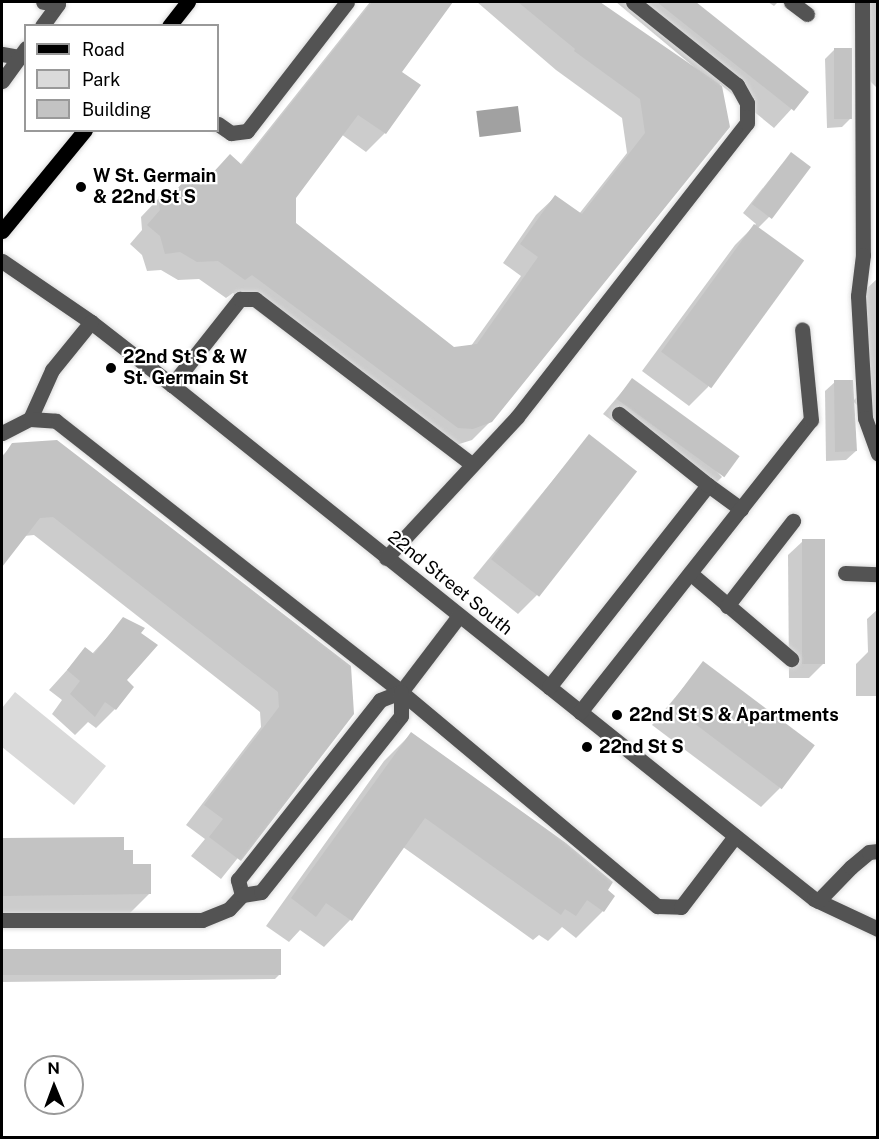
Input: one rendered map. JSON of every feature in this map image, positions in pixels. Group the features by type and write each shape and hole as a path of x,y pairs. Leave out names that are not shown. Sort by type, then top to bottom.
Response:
{"main road":[{"path":"171,24 188,2"},
{"path":"2,231 83,132"}],"street":[{"path":"43,24 54,2"},
{"path":"219,125 231,133 247,131 348,2"},
{"path":"386,558 470,463 488,451 517,417 747,123 747,103 737,85 633,2"},
{"path":"791,2 807,14"},
{"path":"862,2 870,131 870,204 858,296 865,418 878,454"},
{"path":"2,54 22,53"},
{"path":"2,81 22,53"},
{"name":"22nd Street South","path":"2,261 91,322 818,901 878,929"},
{"path":"171,385 240,299 255,299 470,463"},
{"path":"30,419 52,370 91,322"},
{"path":"580,712 811,420 802,329"},
{"path":"619,414 741,509"},
{"path":"2,433 30,419 56,421 401,692 657,906 681,907 735,836"},
{"path":"549,687 708,485"},
{"path":"726,606 793,521"},
{"path":"690,573 790,659"},
{"path":"845,573 878,574"},
{"path":"242,895 238,880 380,700 401,692 459,616"},
{"path":"2,920 202,920 229,909 242,895 261,892 401,717 401,692"},
{"path":"818,901 850,867 869,852 878,851"}],"green space":[{"path":"15,692 106,766 74,805 2,747 2,708"}],"shaded area":[{"path":"518,106 521,132 479,137 476,111"}],"building":[{"path":"372,2 453,2 402,72 421,85 386,134 358,115 296,198 296,223 454,347 477,344 538,257 520,244 555,195 582,214 645,133 640,99 574,51 575,49 518,2 600,2 722,86 730,127 492,422 473,429 458,428 252,275 245,280 218,261 197,262 180,252 165,254 160,236 147,225 160,210 158,197 173,194 185,180 210,176 230,154 242,165"},
{"path":"657,2 696,2 809,92 794,111"},
{"path":"834,48 852,48 852,119 834,119"},
{"path":"791,152 811,167 772,219 752,204"},
{"path":"754,224 804,260 711,388 661,352"},
{"path":"632,378 740,456 724,477 617,399"},
{"path":"834,380 853,380 857,451 835,452"},
{"path":"589,434 637,472 539,597 491,559"},
{"path":"57,440 351,666 354,714 241,861 209,837 223,819 204,805 279,707 278,692 53,517 40,518 2,567 2,458 12,443"},
{"path":"802,539 825,539 825,664 802,664"},
{"path":"123,617 145,628 141,633 158,645 127,680 134,687 116,710 105,702 95,717 70,694 80,681 67,670 85,647 94,654"},
{"path":"703,661 815,745 782,789 670,705"},
{"path":"411,732 566,843 613,882 608,890 615,896 604,912 587,900 576,916 565,909 561,915 425,818 352,921 326,903 316,917 291,898"},
{"path":"124,837 124,850 133,850 133,864 151,864 151,894 2,896 2,838"},
{"path":"2,949 281,949 281,975 2,975"}],"place":[{"name":"W St. Germain & 22nd St S","path":"81,187"},
{"name":"22nd St S & W St. Germain St","path":"111,368"},
{"name":"22nd St S & Apartments","path":"617,715"},
{"name":"22nd St S","path":"587,747"}]}
